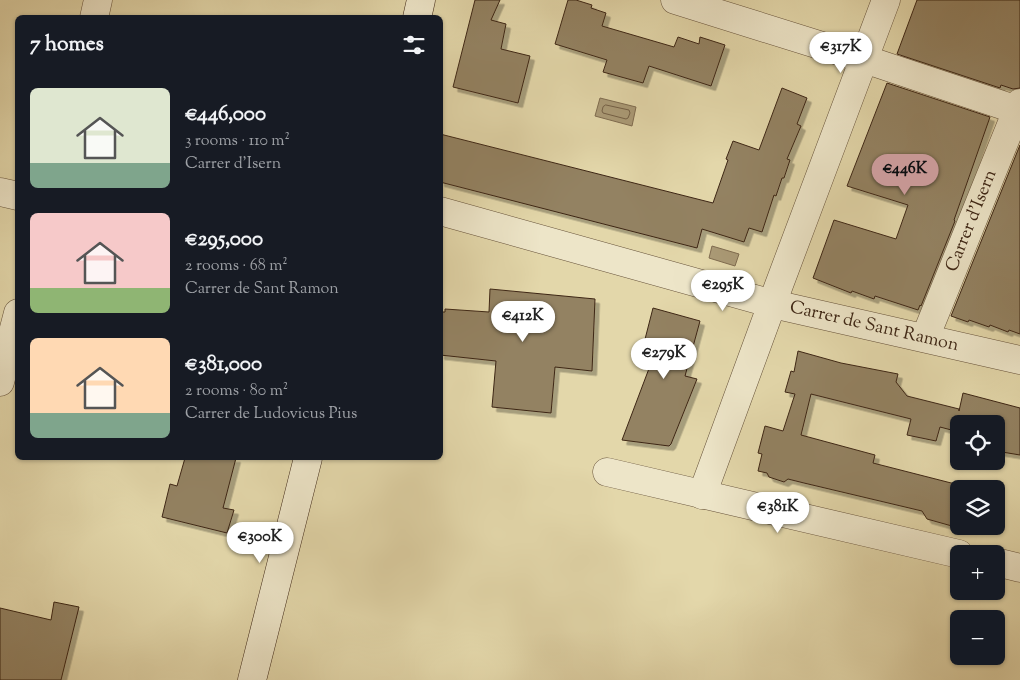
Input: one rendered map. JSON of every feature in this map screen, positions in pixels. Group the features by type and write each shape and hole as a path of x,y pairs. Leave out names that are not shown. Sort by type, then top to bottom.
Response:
{"street":[{"path":"95,15 98,0"},
{"path":"418,15 421,0"},
{"path":"675,0 734,9 864,59 1019,108"},
{"path":"702,495 886,0"},
{"name":"Carrer d'Isern","path":"925,338 1019,108"},
{"path":"0,192 15,195"},
{"name":"Carrer de Sant Ramon","path":"443,212 773,304 1020,360"},
{"path":"0,382 15,324"},
{"path":"252,680 307,460"},
{"path":"607,472 950,552"},
{"path":"1005,564 1020,568"}],"water":[{"path":"600,98 636,107 632,126 595,116"},
{"path":"712,246 739,254 735,266 709,258"}],"building":[{"path":"475,0 500,0 491,20 506,24 501,49 530,56 518,103 453,87"},
{"path":"568,0 576,0 592,5 591,8 606,13 602,26 674,47 678,37 699,44 700,37 725,45 711,86 649,66 643,83 603,72 607,60 555,44"},
{"path":"917,0 1020,0 1020,88 1013,89 1001,85 1000,88 897,54"},
{"path":"887,83 990,117 955,221 918,310 875,296 874,299 852,291 851,293 813,278 834,220 896,239 908,205 847,186"},
{"path":"782,88 807,98 797,124 801,126 787,159 790,160 784,178 782,178 776,196 774,195 762,232 749,228 744,242 702,229 697,248 443,183 443,135 713,203 733,141 759,150"},
{"path":"1020,145 1020,334 969,320 968,322 951,316"},
{"path":"490,289 595,299 592,371 555,367 551,413 492,407 496,361 443,355 443,312 445,312 445,309 489,312"},
{"path":"653,308 700,321 685,376 697,379 669,446 622,440 656,350 643,347"},
{"path":"798,351 841,363 898,374 896,382 907,396 959,409 959,411 963,393 1020,408 1020,455 1005,452 1005,415 950,415 950,430 940,427 936,441 907,435 911,419 811,394 801,435 875,455 873,463 950,483 950,525 927,519 922,511 788,479 784,482 769,477 767,473 758,471 762,454 758,453 765,426 783,431 795,394 785,392 791,371 794,372"},
{"path":"184,460 235,460 223,508 234,510 227,533 162,517 170,484 177,486"},
{"path":"54,602 79,607 61,680 0,680 0,608 51,620"}]}
